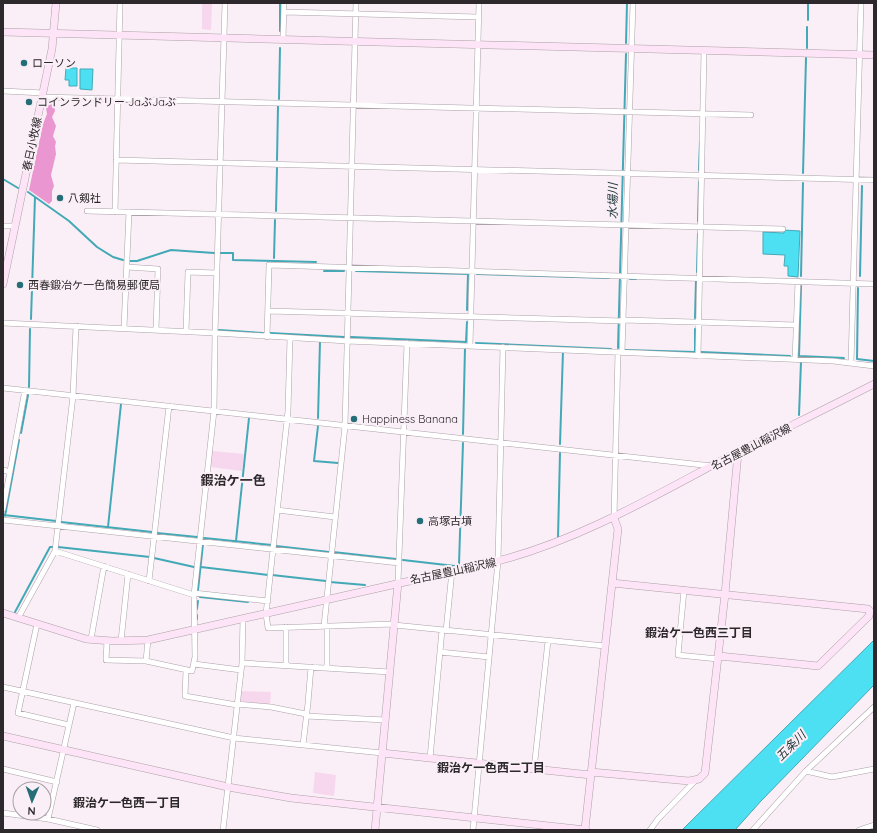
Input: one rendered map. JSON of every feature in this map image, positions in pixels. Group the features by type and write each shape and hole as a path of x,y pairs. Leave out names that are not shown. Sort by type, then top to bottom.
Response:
{"street":[{"name":"春日小牧線","path":"3,284 54,34 56,3"},
{"path":"115,212 120,3"},
{"path":"107,641 106,660 146,661 192,671 194,664 194,594 214,411 216,273 225,3"},
{"path":"283,40 284,3"},
{"path":"327,668 325,626 326,600 345,426 356,3"},
{"path":"470,346 479,3"},
{"path":"3,736 228,787 306,800 585,830 618,529 614,518 626,111 633,3"},
{"path":"852,363 861,3"},
{"path":"284,12 478,17"},
{"path":"3,32 874,55"},
{"path":"698,356 704,51"},
{"path":"3,91 42,95 118,98 751,114"},
{"path":"116,160 874,180"},
{"path":"87,211 783,229"},
{"path":"124,328 129,212"},
{"path":"3,226 15,226"},
{"path":"267,337 269,265 700,277 874,284"},
{"path":"127,267 158,269 156,330"},
{"path":"186,331 188,272 216,273"},
{"path":"795,360 798,281"},
{"path":"268,311 796,325"},
{"path":"3,323 186,331 347,341 795,360 852,363 874,366"},
{"path":"18,618 56,551 73,396 76,326"},
{"path":"290,338 287,420 266,614 268,628 394,624 605,646"},
{"path":"375,830 398,583 407,343"},
{"path":"473,830 498,562 503,347"},
{"name":"名古屋豊山稲沢線","path":"3,613 91,639 107,641 148,640 398,583 498,562 547,547 614,518 874,384"},
{"path":"3,388 713,466"},
{"path":"3,509 25,390"},
{"path":"149,581 169,406"},
{"path":"650,830 695,781 705,773 719,658 738,453"},
{"path":"3,470 10,472"},
{"path":"277,510 335,516"},
{"path":"3,520 399,563"},
{"path":"56,551 194,594 268,601"},
{"path":"91,639 104,566"},
{"path":"430,758 440,652 452,572"},
{"path":"121,641 128,574"},
{"path":"612,583 684,590 725,594 868,609 871,614 818,666 678,655 684,590"},
{"path":"223,830 242,663 243,619"},
{"path":"37,624 18,713 70,725"},
{"path":"286,627 286,665"},
{"path":"146,661 148,640"},
{"path":"534,768 548,641"},
{"path":"440,652 489,657"},
{"path":"242,663 390,672"},
{"path":"194,664 241,670"},
{"path":"303,745 310,667"},
{"path":"186,670 185,696 237,704 271,707 306,715 385,720"},
{"path":"3,687 234,738 480,763 695,781"},
{"path":"52,802 74,703"},
{"path":"754,829 806,771 874,707"},
{"path":"3,769 57,782"},
{"path":"806,771 832,777 874,769"},
{"path":"52,819 97,830"},
{"path":"859,830 874,825"}],"shaded area":[{"path":"202,3 212,4 211,30 202,29"},
{"path":"51,103 54,104 55,111 52,117 56,126 53,136 56,142 56,154 51,175 54,186 52,191 52,201 49,204 29,190 43,124 47,114 46,108"},
{"path":"212,451 244,454 242,471 210,467"},
{"path":"241,691 271,692 270,705 240,702"},
{"path":"315,772 336,775 334,796 313,793"}],"water":[{"path":"66,68 77,68 77,86 69,86 69,80 65,80"},
{"path":"80,69 93,69 92,90 80,89"},
{"path":"784,230 800,231 798,277 788,276 788,266 784,266 785,255 763,254 763,232 784,233"},
{"name":"五条川","path":"874,640 874,685 761,801 735,830 682,830"}],"waterway":[{"path":"280,3 280,31"},
{"name":"水場川","path":"626,43 627,3"},
{"path":"808,3 808,20"},
{"path":"807,27 807,48"},
{"path":"279,99 280,48"},
{"name":"水場川","path":"618,348 626,54"},
{"path":"803,173 806,58"},
{"path":"277,160 278,106"},
{"path":"699,170 700,142"},
{"path":"276,211 277,168"},
{"path":"3,179 18,188"},
{"path":"698,221 699,182"},
{"path":"801,276 803,183"},
{"path":"860,276 862,186"},
{"path":"28,192 69,221 97,247 113,257 123,260"},
{"path":"31,319 35,197"},
{"path":"274,258 275,220"},
{"path":"697,272 698,234"},
{"path":"130,261 137,261 171,250 214,253"},
{"path":"219,253 233,253 233,260 316,262"},
{"path":"324,271 344,271"},
{"path":"356,271 469,274"},
{"path":"467,310 468,274"},
{"path":"477,274 609,278"},
{"path":"630,279 636,279"},
{"path":"695,318 696,280"},
{"path":"801,286 799,356 844,358"},
{"path":"858,288 857,359 874,361"},
{"path":"351,337 466,342 467,322"},
{"path":"29,387 30,329"},
{"path":"625,350 695,352 695,329"},
{"path":"219,330 263,333"},
{"path":"270,333 344,337"},
{"path":"318,418 320,341"},
{"path":"476,343 611,349"},
{"path":"463,434 465,348"},
{"path":"560,444 563,351"},
{"path":"701,352 790,356"},
{"path":"799,415 801,362"},
{"path":"21,433 28,395"},
{"path":"108,527 121,404"},
{"path":"236,541 249,418"},
{"path":"318,426 314,461 338,463"},
{"path":"5,516 19,440"},
{"path":"403,560 455,566 459,564 463,443"},
{"path":"558,538 560,453"},
{"path":"4,515 56,521"},
{"path":"61,522 152,532"},
{"path":"157,533 197,537"},
{"path":"204,538 272,545"},
{"path":"198,590 203,544"},
{"path":"276,546 329,552"},
{"path":"15,612 50,547 53,547"},
{"path":"58,547 150,557"},
{"path":"333,552 396,559"},
{"path":"154,558 194,567"},
{"path":"201,567 268,575"},
{"path":"272,575 326,581"},
{"path":"330,582 365,585"},
{"path":"200,597 248,602"},
{"path":"197,609 198,601"}],"place":[{"name":"ローソン","path":"24,63"},
{"name":"コインランドリー JaぶJaぶ","path":"29,102"},
{"name":"八剱社","path":"60,198"},
{"name":"西春鍛冶ケ一色簡易郵便局","path":"20,285"},
{"name":"Happiness Banana","path":"354,419"},
{"name":"高塚古墳","path":"420,521"}],"district":[{"name":"鍜治ケ一色","path":"233,480"},
{"name":"鍜治ケ一色西三丁目","path":"699,633"},
{"name":"鍜治ケ一色西二丁目","path":"491,768"},
{"name":"鍜治ケ一色西一丁目","path":"127,803"}]}
